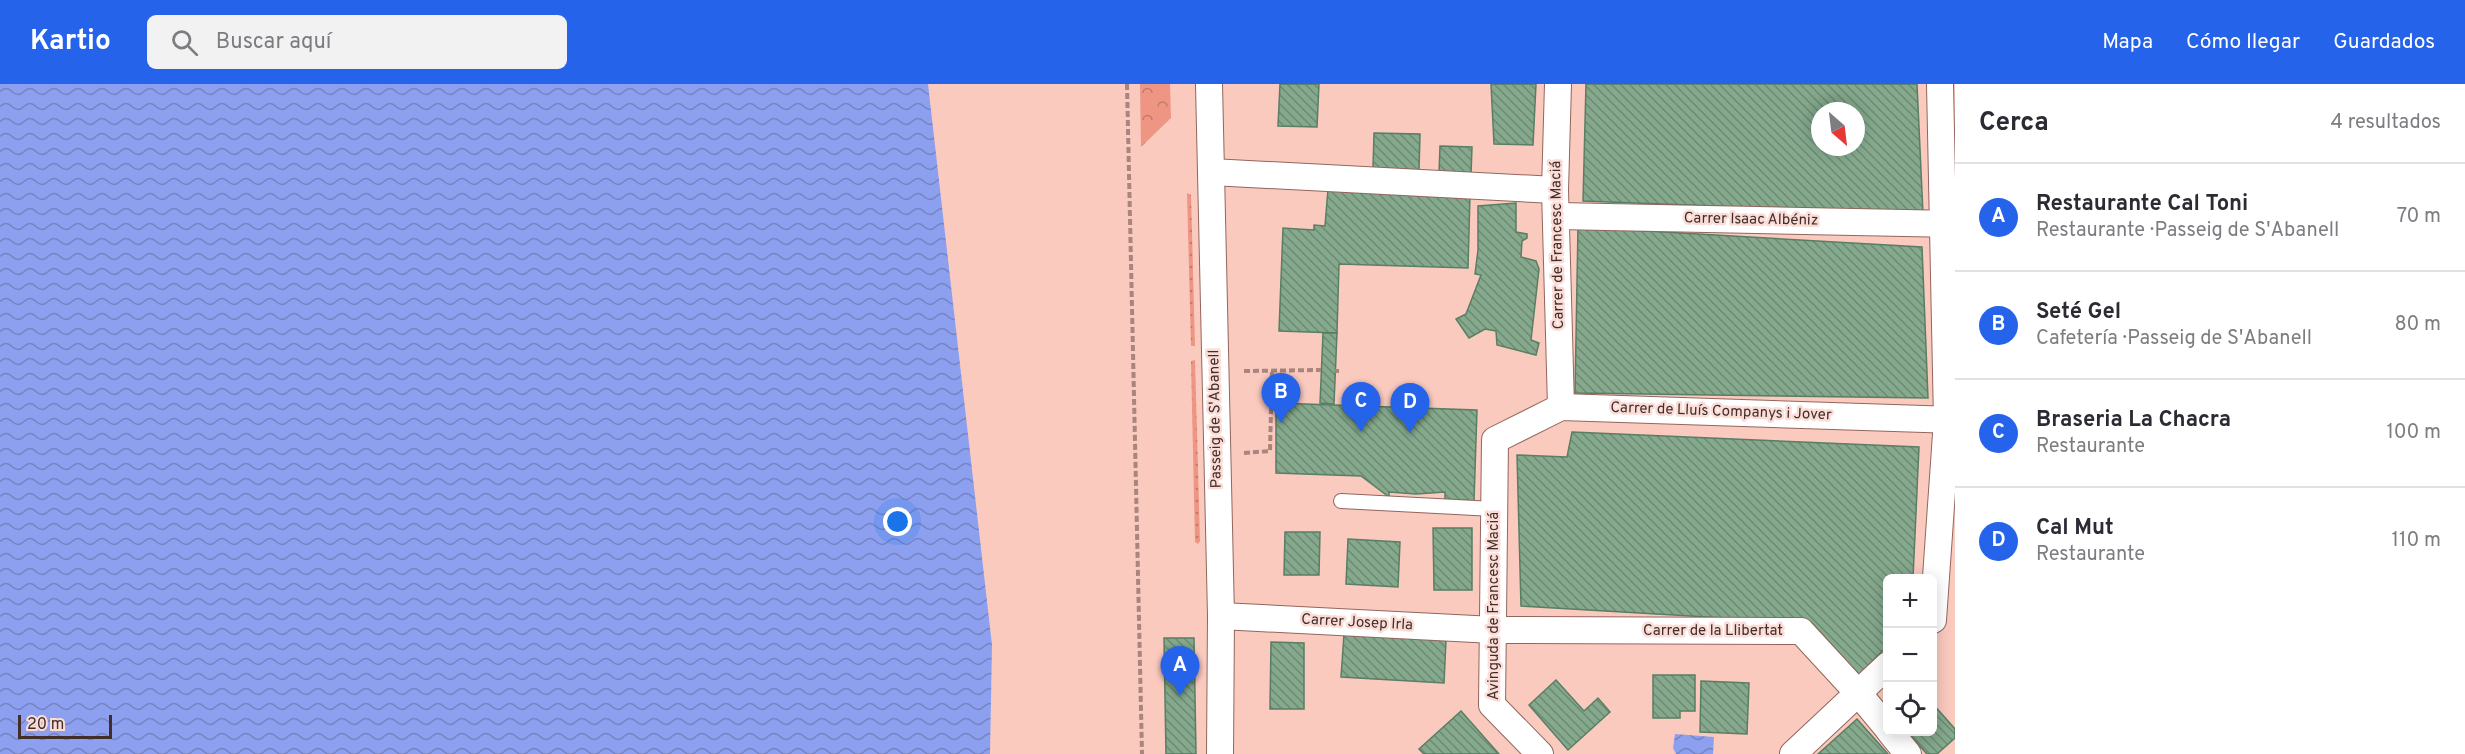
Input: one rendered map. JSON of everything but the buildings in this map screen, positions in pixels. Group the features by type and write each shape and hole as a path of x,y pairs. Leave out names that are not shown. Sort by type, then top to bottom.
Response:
{"street":[{"name":"Passeig de S'Abanell","path":"1209,84 1221,616 1220,754"},
{"name":"Carrer de Francesc Maciá","path":"1558,84 1555,190 1558,216 1561,406"},
{"path":"1936,574 1951,420 1950,224 1945,99"},
{"path":"1211,172 1555,190"},
{"name":"Carrer Isaac Albéniz","path":"1558,216 1950,224"},
{"name":"Carrer de Lluís Companys i Jover","path":"1495,440 1561,406 1951,420"},
{"name":"Avinguda de Francesc Maciá","path":"1495,440 1492,705 1540,754"},
{"name":"Carrer Josep Irla","path":"1221,616 1494,630"},
{"name":"Carrer de la Llibertat","path":"1494,630 1801,631 1883,723"},
{"path":"1793,754 1883,669"},
{"name":"Carrer de la Llibertat","path":"1894,736 1908,754"}],"lane":[{"path":"1341,501 1494,509"}],"path":[{"path":"1127,84 1142,754"},
{"path":"1244,371 1321,370"},
{"path":"1240,453 1270,452 1272,371"}],"green space":[{"path":"1140,84 1170,84 1171,118 1141,147"},
{"path":"1187,193 1191,195 1195,346 1191,346"},
{"path":"1195,360 1200,541 1198,544 1195,542 1191,361"}],"water":[{"path":"0,84 928,84 992,645 990,754 0,754"},
{"path":"1675,734 1714,737 1713,754 1676,754 1673,748"}],"place":[{"name":"Seté Gel","path":"1281,423"},
{"name":"Braseria La Chacra","path":"1361,432"},
{"name":"Cal Mut","path":"1410,433"},
{"name":"Restaurante Cal Toni","path":"1180,696"}]}
